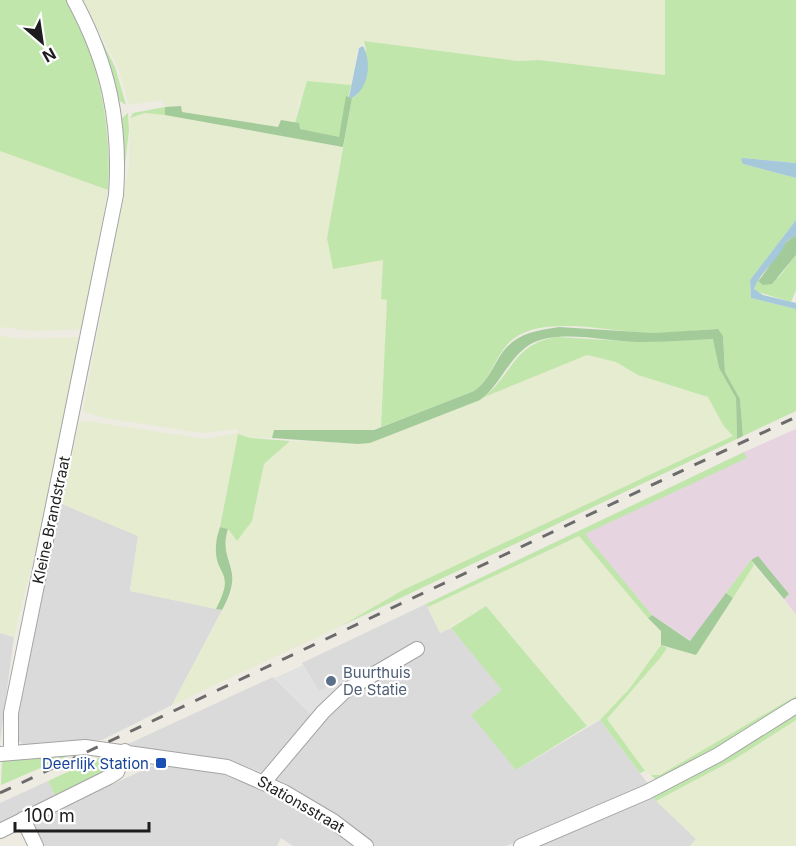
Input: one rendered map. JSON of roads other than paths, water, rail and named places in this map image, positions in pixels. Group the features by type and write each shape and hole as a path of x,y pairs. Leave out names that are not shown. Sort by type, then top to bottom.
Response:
{"street":[{"name":"Kleine Brandstraat","path":"5,754 15,692 99,288 116,195 118,163 116,122 103,63 74,0"},
{"path":"264,782 323,712 345,691 417,649"},
{"path":"522,846 647,792 718,755 796,706"},
{"name":"Stationsstraat","path":"5,754 71,747 125,751 227,767 264,782 316,810 366,846"},
{"path":"0,831 117,772 125,751"},
{"path":"23,819 36,846"}],"water":[{"path":"363,46 367,59 367,74 362,88 352,98 349,97 359,48"},
{"path":"741,159 796,163 796,178 743,164"},
{"path":"796,220 796,235 786,243 754,289 763,295 796,303 796,309 751,298 750,280"}],"railway":[{"path":"0,793 796,417"}],"place":[{"name":"Buurthuis De Statie","path":"331,681"},
{"name":"Deerlijk Station","path":"161,763"}]}
